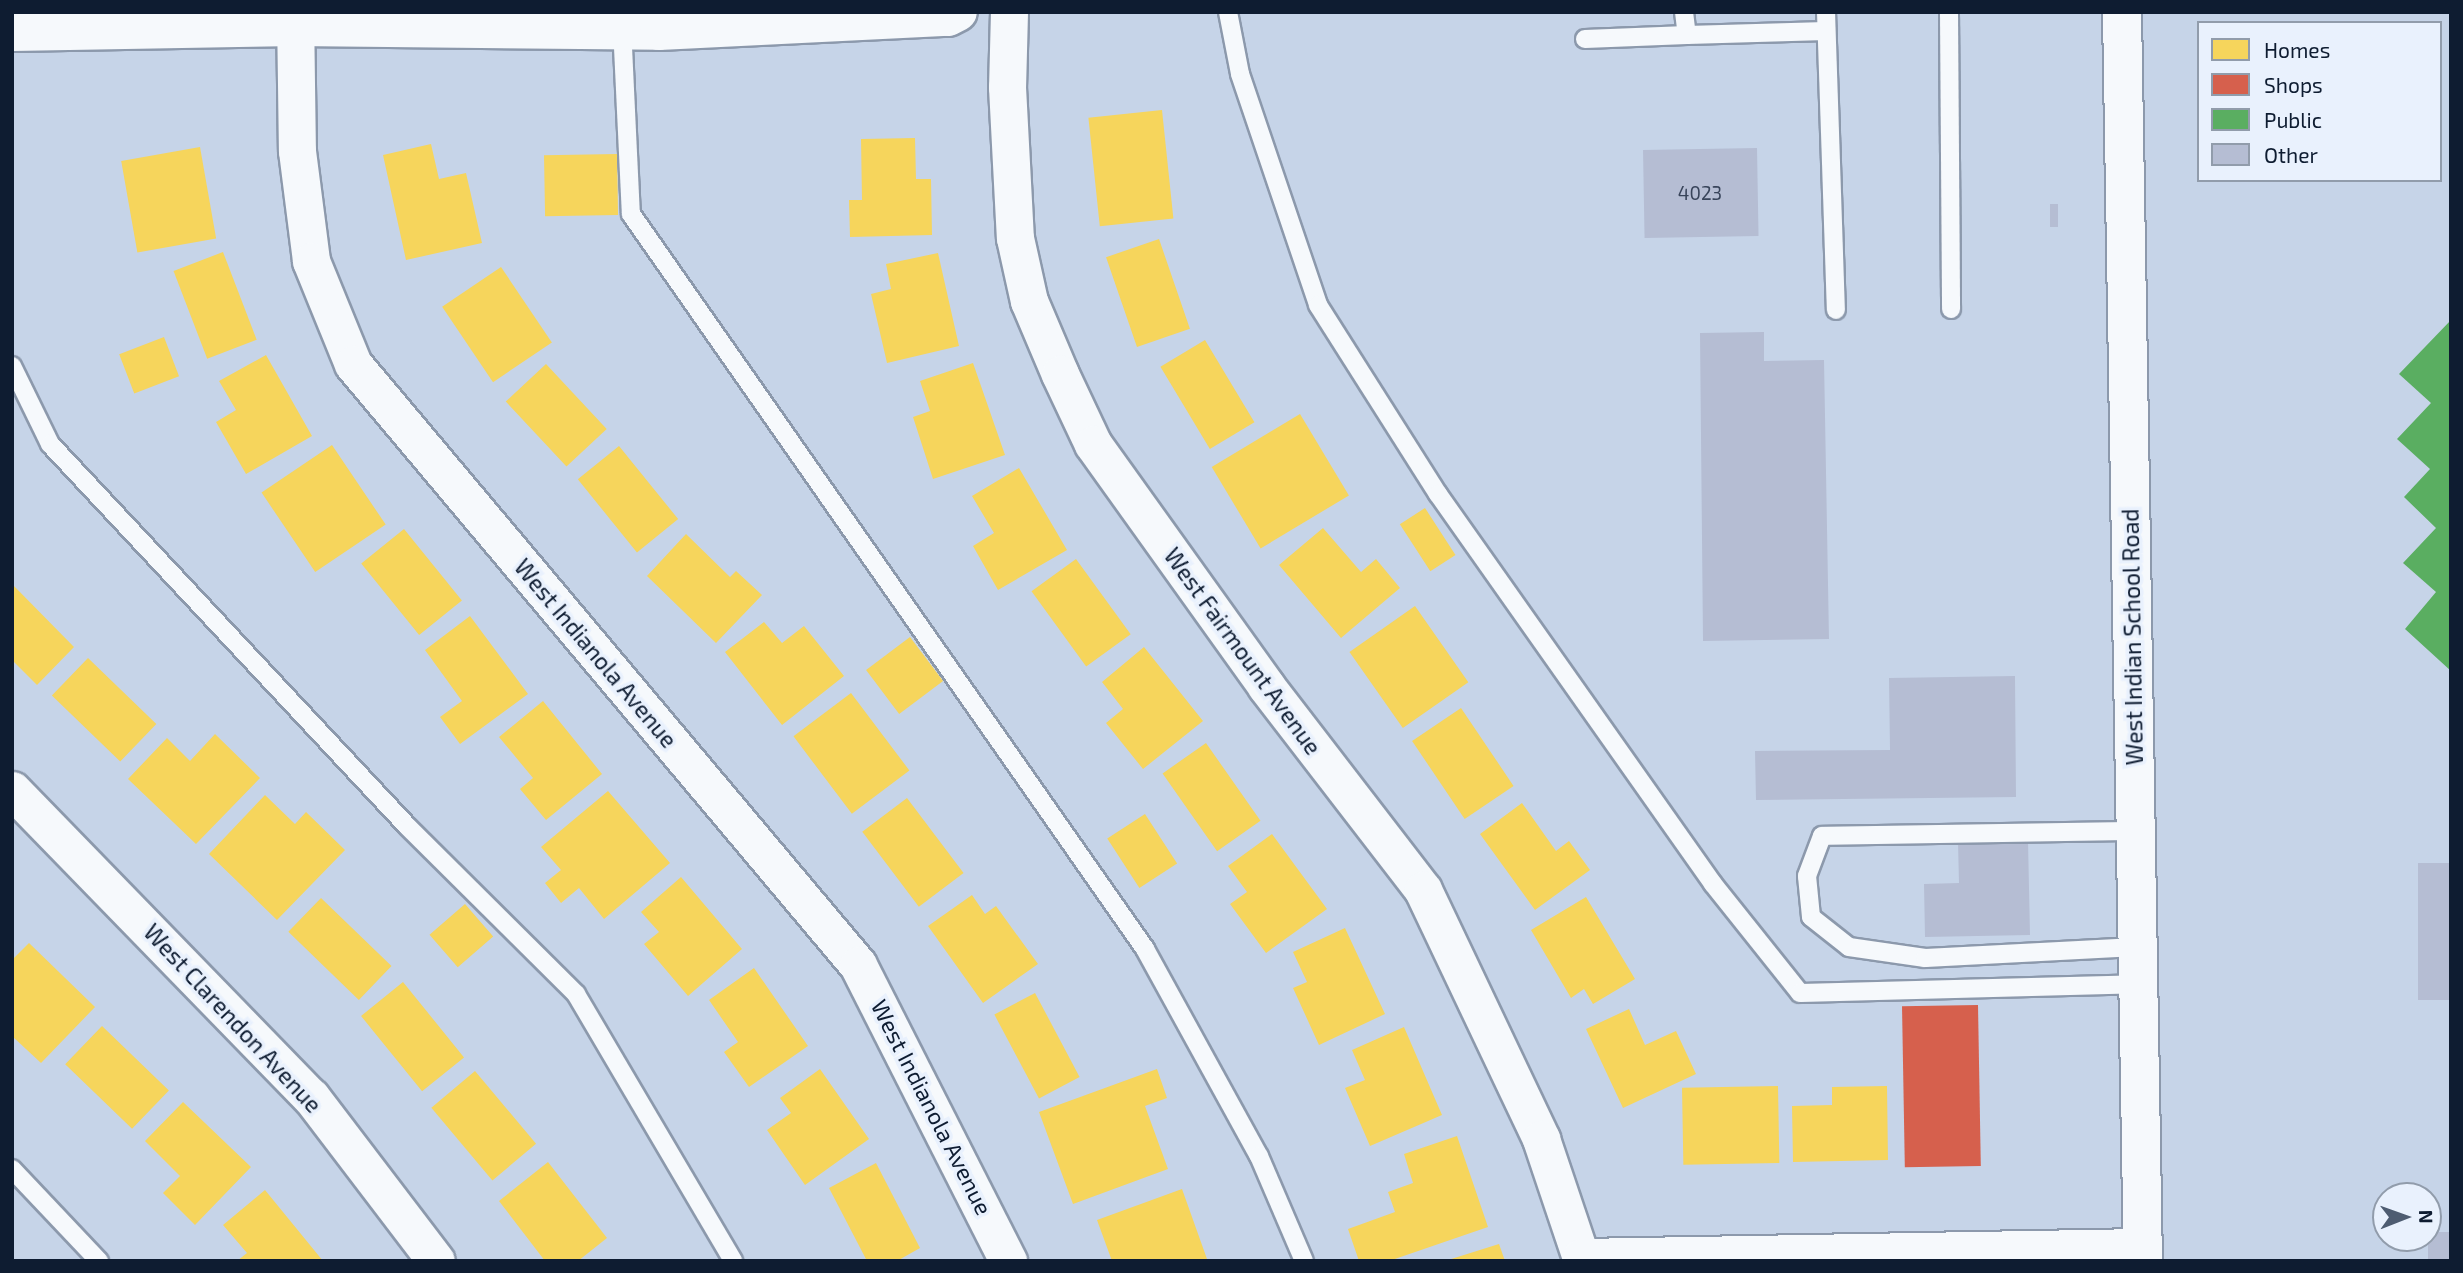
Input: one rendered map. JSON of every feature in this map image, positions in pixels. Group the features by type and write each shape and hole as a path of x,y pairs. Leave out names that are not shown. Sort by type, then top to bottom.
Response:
{"main road":[{"path":"12,32 295,19 640,22 948,18 958,12"},
{"name":"West Indian School Road","path":"2122,12 2143,1254"}],"street":[{"name":"West Fairmount Avenue","path":"1009,12 1007,87 1015,238 1029,300 1060,374 1093,444 1266,686 1423,890 1541,1139 1582,1259"},
{"name":"West Indianola Avenue","path":"295,19 297,152 311,261 353,364 859,965 1008,1261"},
{"name":"West Clarendon Avenue","path":"12,790 311,1097 436,1261"},
{"path":"1582,1259 2143,1254"}],"lane":[{"path":"1228,12 1240,74 1318,305 1446,505 1713,884 1800,993 2138,965"},
{"path":"1684,12 1687,35"},
{"path":"1950,12 1951,309"},
{"path":"1585,39 1687,35 1826,21 1836,310"},
{"path":"640,22 631,214 1145,949 1259,1156 1304,1261"},
{"path":"12,366 50,444 408,827 576,994 733,1261"},
{"path":"2135,831 1822,836 1807,876 1811,917 1849,947 1925,958 2138,965"},
{"path":"12,1169 99,1261"}],"building: Homes":[{"path":"1162,110 1173,218 1100,226 1088,118"},
{"path":"915,138 916,179 931,179 932,235 850,237 849,200 862,200 861,139"},
{"path":"431,144 439,179 466,173 482,243 406,260 383,155"},
{"path":"200,147 216,239 137,252 121,161"},
{"path":"617,154 618,215 545,216 544,155"},
{"path":"1159,239 1190,329 1137,347 1106,257"},
{"path":"223,252 257,340 207,359 174,271"},
{"path":"938,253 959,346 887,363 871,294 891,289 886,264"},
{"path":"501,267 552,342 493,382 442,307"},
{"path":"164,337 179,376 134,393 119,354"},
{"path":"1205,340 1254,422 1210,449 1160,367"},
{"path":"266,355 312,436 246,474 216,422 236,410 219,381"},
{"path":"973,363 1005,455 933,479 913,417 930,411 920,381"},
{"path":"546,364 607,429 566,467 506,402"},
{"path":"1300,414 1349,495 1261,548 1212,467"},
{"path":"332,445 386,525 315,572 262,493"},
{"path":"619,446 678,519 637,552 578,479"},
{"path":"1019,468 1067,550 998,590 973,546 994,533 972,496"},
{"path":"1425,508 1455,555 1430,571 1400,524"},
{"path":"1323,528 1361,572 1376,559 1400,588 1341,638 1279,565"},
{"path":"404,529 462,600 419,635 361,564"},
{"path":"686,534 730,577 736,571 762,595 716,643 647,576"},
{"path":"1076,559 1131,634 1086,667 1032,591"},
{"path":"12,584 74,647 37,685 12,660"},
{"path":"1415,606 1468,682 1403,728 1349,652"},
{"path":"470,616 528,694 460,744 440,717 462,701 425,650"},
{"path":"764,622 782,643 804,626 844,676 782,725 725,652"},
{"path":"910,637 943,681 899,714 866,670"},
{"path":"1144,647 1203,721 1143,769 1106,723 1123,709 1102,682"},
{"path":"88,658 156,724 120,761 52,695"},
{"path":"851,693 909,770 852,814 793,736"},
{"path":"543,701 602,774 546,820 520,789 533,778 499,737"},
{"path":"1461,708 1514,786 1465,819 1412,741"},
{"path":"215,734 260,778 196,844 128,779 167,738 190,761"},
{"path":"1206,743 1260,821 1217,851 1163,773"},
{"path":"608,791 670,863 604,919 579,888 561,903 545,883 561,870 541,847"},
{"path":"265,795 295,824 306,812 345,850 277,920 209,854"},
{"path":"907,798 964,873 919,907 862,832"},
{"path":"1522,803 1556,851 1569,841 1590,870 1535,910 1480,834"},
{"path":"1145,814 1177,863 1139,888 1107,839"},
{"path":"1272,834 1327,909 1266,953 1230,904 1247,892 1228,866"},
{"path":"681,877 742,949 688,996 644,944 659,932 641,912"},
{"path":"972,895 985,914 996,906 1038,964 983,1003 928,926"},
{"path":"1586,897 1635,979 1593,1004 1584,989 1571,998 1531,930"},
{"path":"321,898 391,966 359,1000 288,932"},
{"path":"465,904 493,936 458,967 430,935"},
{"path":"1345,928 1385,1014 1319,1045 1293,988 1307,982 1293,952"},
{"path":"29,943 95,1007 41,1063 12,1036 12,960"},
{"path":"754,968 808,1046 749,1087 724,1052 738,1042 709,1000"},
{"path":"403,982 464,1057 422,1091 361,1016"},
{"path":"1035,993 1080,1077 1039,1098 994,1015"},
{"path":"1629,1009 1645,1045 1676,1031 1696,1074 1623,1108 1586,1029"},
{"path":"102,1026 169,1091 132,1129 65,1064"},
{"path":"1404,1027 1442,1115 1370,1146 1345,1088 1365,1080 1352,1050"},
{"path":"820,1069 869,1139 805,1185 767,1130 791,1113 780,1098"},
{"path":"1157,1069 1167,1098 1145,1106 1168,1169 1073,1204 1039,1112"},
{"path":"475,1071 536,1144 492,1180 431,1108"},
{"path":"1778,1086 1779,1163 1683,1165 1682,1088"},
{"path":"1887,1086 1888,1160 1793,1162 1792,1106 1832,1105 1832,1087"},
{"path":"183,1102 251,1167 195,1225 163,1193 180,1176 145,1141"},
{"path":"1457,1136 1488,1227 1389,1261 1359,1261 1348,1229 1395,1212 1388,1192 1413,1183 1404,1154"},
{"path":"548,1162 607,1238 578,1261 545,1261 499,1201"},
{"path":"876,1163 920,1248 897,1261 867,1261 829,1188"},
{"path":"1182,1189 1207,1259 1112,1261 1097,1220"},
{"path":"265,1190 323,1261 237,1261 247,1253 223,1225"},
{"path":"1499,1244 1505,1261 1448,1261 1448,1260"}],"building: Shops":[{"path":"1978,1005 1981,1166 1905,1167 1902,1006"}],"building: Public":[{"path":"2451,320 2451,671 2405,629 2436,592 2403,563 2436,528 2404,497 2430,469 2397,439 2431,403 2399,374"}],"building: Other":[{"path":"1757,148 1759,236 1645,238 1643,150"},
{"path":"2050,204 2058,204 2058,227 2050,227"},
{"path":"1764,332 1764,361 1824,360 1829,639 1703,641 1700,333"},
{"path":"2015,676 2016,797 1756,800 1755,751 1890,750 1889,678"},
{"path":"2028,841 2030,935 1925,937 1924,884 1959,883 1958,842"},
{"path":"2418,863 2451,863 2451,1000 2418,1000"},
{"path":"2442,1232 2451,1232 2451,1261 2428,1261 2428,1252 2442,1252"}]}
